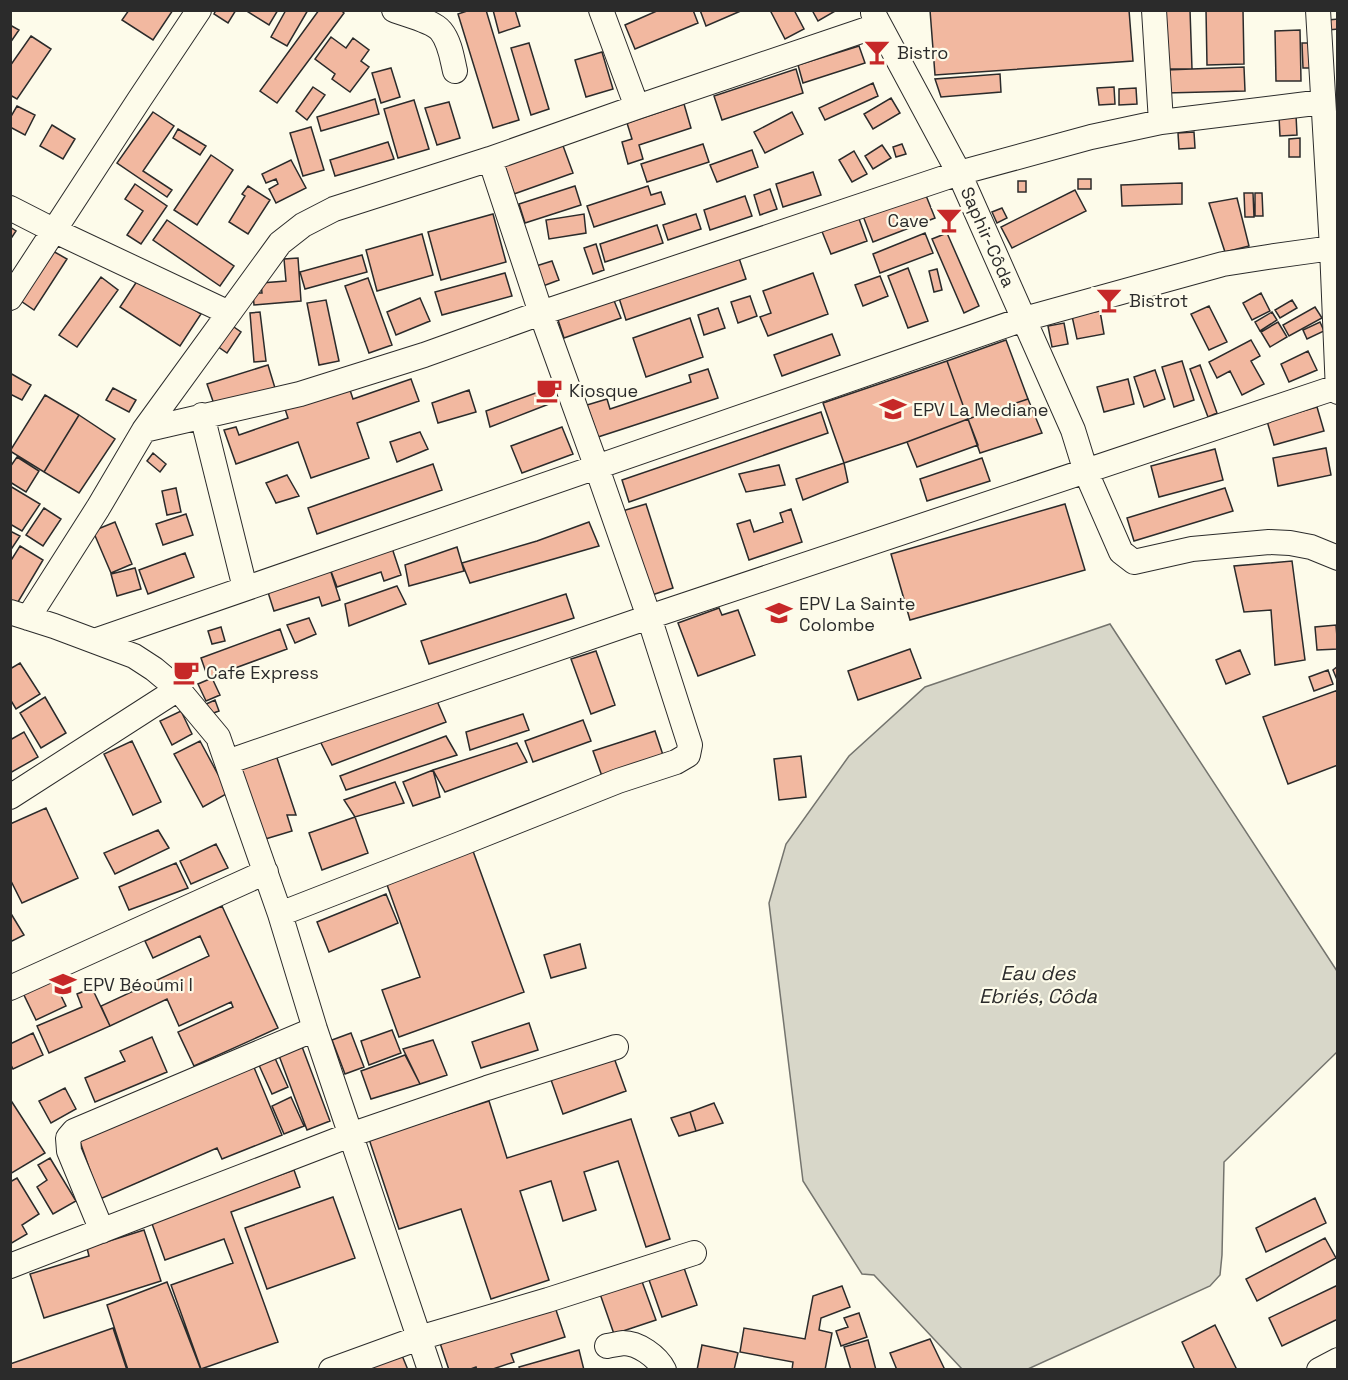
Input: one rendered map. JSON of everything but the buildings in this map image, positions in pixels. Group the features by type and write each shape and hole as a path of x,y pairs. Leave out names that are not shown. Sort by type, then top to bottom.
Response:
{"street":[{"path":"10,298 199,10"},
{"path":"394,10 440,29 447,40 455,71"},
{"path":"602,10 637,107"},
{"path":"1154,10 1161,122"},
{"path":"1318,10 1336,311 1338,392"},
{"path":"430,1370 315,1029 266,872 218,737 178,689 134,656 19,615 98,508 144,430 280,243 303,225 334,209 490,159 876,18"},
{"name":"Saphir-Côda","path":"876,18 959,173 1073,430 1086,472 1121,552 1134,562 1192,549 1290,543 1311,547 1338,558"},
{"path":"144,430 300,394 424,355 959,173 1091,137 1161,122 1323,102"},
{"path":"280,914 618,781 676,762 688,755 690,745 649,617 541,314 490,159"},
{"path":"10,208 229,314"},
{"path":"94,641 1024,319 1223,264 1332,248"},
{"path":"227,762 649,617 1337,387"},
{"path":"202,416 245,588"},
{"path":"10,797 178,689"},
{"path":"10,988 266,872"},
{"path":"102,1231 69,1151 68,1138 74,1131 315,1029"},
{"path":"10,1266 350,1135 616,1047"},
{"path":"331,1370 419,1338 694,1253"},
{"path":"607,1346 626,1343 649,1352 664,1370"},
{"path":"1319,1370 1338,1360"}],"water":[{"name":"Eau des Ebriés, Côda","path":"1110,624 1337,971 1337,1052 1224,1162 1220,1275 1210,1286 1028,1369 962,1369 874,1275 862,1274 803,1181 769,903 786,844 849,756 925,687"}],"place":[{"name":"Bistro","path":"877,52"},
{"name":"Cave","path":"949,220"},
{"name":"Bistrot","path":"1109,300"},
{"name":"Kiosque","path":"549,390"},
{"name":"EPV La Mediane","path":"893,409"},
{"name":"EPV La Sainte Colombe","path":"779,613"},
{"name":"Cafe Express","path":"186,672"},
{"name":"EPV Béoumi I","path":"63,984"}]}
